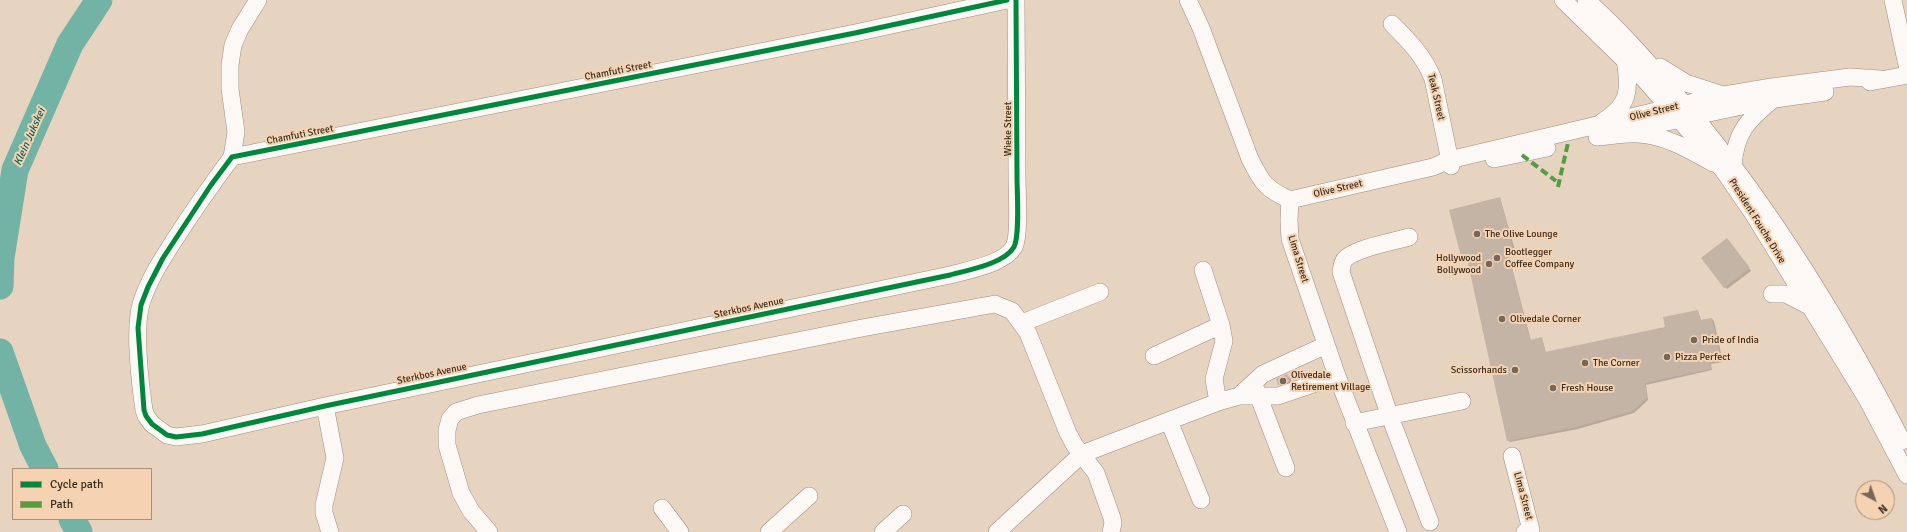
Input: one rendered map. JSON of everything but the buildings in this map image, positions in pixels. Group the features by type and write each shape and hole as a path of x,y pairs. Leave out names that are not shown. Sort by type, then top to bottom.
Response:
{"street":[{"path":"232,157 236,132 230,89 232,52 240,29 258,0"},
{"name":"Chamfuti Street","path":"232,157 855,33 1006,0"},
{"name":"Wieke Street","path":"1007,254 1013,248 1016,241 1018,205 1016,0"},
{"path":"1188,0 1201,28 1250,160 1260,180 1274,193 1290,200"},
{"name":"President Fouche Drive","path":"1563,0 1630,54"},
{"name":"President Fouche Drive","path":"1586,0 1630,54 1682,111 1728,167 1758,199 1818,289 1907,450"},
{"path":"1893,0 1907,65"},
{"name":"Teak Street","path":"1392,24 1418,50 1428,67 1433,79 1450,163"},
{"path":"1596,132 1619,110 1626,100 1630,54 1699,88 1724,95"},
{"name":"Olive Street","path":"1290,200 1450,163 1569,131 1596,132 1682,111 1851,87 1880,79 1907,75"},
{"name":"Olive Street","path":"1682,111 1724,95 1772,86 1850,77 1880,79"},
{"path":"1596,132 1656,136 1728,167 1742,128 1750,119 1775,99"},
{"name":"Sterkbos Avenue","path":"232,157 207,191 163,258 148,287 141,305 138,328 142,392 146,416 159,431 176,437 202,434 325,406 950,275 991,263 1007,254"},
{"name":"President Fouche Drive","path":"1728,167 1867,400 1907,475"},
{"name":"Lima Street","path":"1290,200 1290,239 1354,423 1398,532"},
{"path":"1409,237 1358,252 1345,258 1342,266 1342,279 1389,414 1430,522"},
{"path":"1203,270 1222,325 1224,341 1214,379 1218,402"},
{"path":"1022,323 1100,292"},
{"path":"1772,294 1786,294 1811,307"},
{"path":"489,532 471,511 461,493 447,445 446,430 450,419 456,412 478,405 862,328 995,304 1012,311 1028,332 1068,433 1075,446 1096,473 1113,523 1111,532"},
{"path":"1154,356 1222,325"},
{"path":"1286,468 1256,390 1263,374 1326,345"},
{"path":"998,532 1082,454 1218,402 1256,390 1278,396 1337,376"},
{"path":"1354,423 1389,414 1462,401"},
{"path":"325,406 335,458 324,505 324,513 330,532"},
{"path":"1169,421 1201,500"},
{"name":"Lima Street","path":"1512,456 1531,530 1525,532"},
{"path":"769,532 809,496"},
{"path":"662,508 680,532"},
{"path":"883,532 903,514"}],"waterway":[{"name":"Klein Jukskei","path":"0,286 1,258 15,170 70,44 99,0"},
{"name":"Klein Jukskei","path":"0,352 33,446 44,468"},
{"name":"Klein Jukskei","path":"73,520 79,532"}],"marked path":[{"path":"1558,187 1568,143"},
{"path":"1522,155 1556,181"}],"cycle path":[{"path":"1007,0 855,33 232,157 211,185 163,258 148,287 141,305 138,328 144,410 146,416 152,424 167,435 176,437 202,434 325,406 950,275 985,266 994,262 1009,253 1014,247 1017,233 1016,0"}],"place":[{"name":"The Olive Lounge","path":"1477,234"},
{"name":"Bootlegger Coffee Company","path":"1497,258"},
{"name":"Hollywood Bollywood","path":"1489,264"},
{"name":"Olivedale Corner","path":"1502,319"},
{"name":"Pride of India","path":"1694,340"},
{"name":"Pizza Perfect","path":"1667,357"},
{"name":"The Corner","path":"1585,363"},
{"name":"Scissorhands","path":"1515,370"},
{"name":"Olivedale Retirement Village","path":"1283,381"},
{"name":"Fresh House","path":"1553,388"}]}
